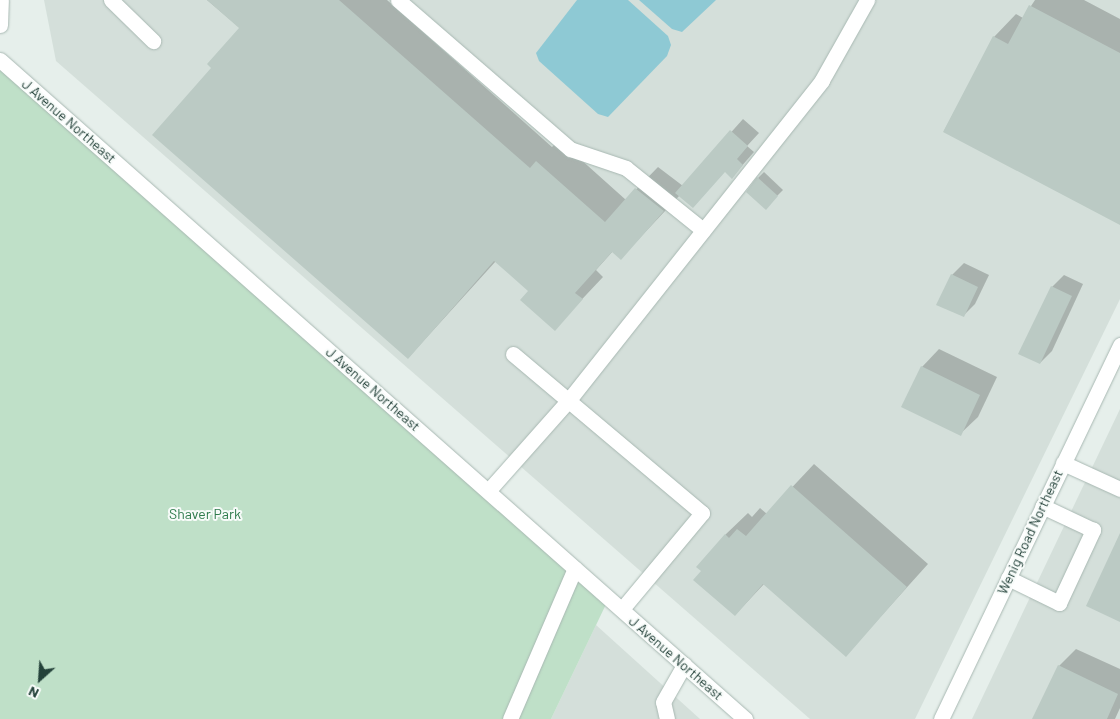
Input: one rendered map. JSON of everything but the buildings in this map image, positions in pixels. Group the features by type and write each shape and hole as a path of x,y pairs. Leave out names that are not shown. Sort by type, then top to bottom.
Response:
{"street":[{"path":"0,25 1,0"},
{"path":"111,0 153,41"},
{"path":"398,0 570,150 626,168 703,230"},
{"path":"488,491 568,401 822,80 867,0"},
{"name":"J Avenue Northeast","path":"0,60 622,609 738,716"},
{"name":"Wenig Road Northeast","path":"941,719 1120,345"},
{"path":"513,354 702,513 622,609"},
{"path":"1063,463 1120,489"},
{"path":"1008,578 1059,602 1063,594 1093,530 1042,506"},
{"path":"510,719 575,568"},
{"path":"667,719 663,702 684,665"}],"shaded area":[{"path":"44,0 1120,0 1120,299 915,719 810,719 56,61"},
{"path":"1120,409 1120,719 972,719"},
{"path":"596,625 700,719 551,719"}],"green space":[{"name":"Shaver Park","path":"0,60 609,598 551,719 0,719"}],"water":[{"path":"577,0 628,0 668,36 671,45 667,56 608,117 598,114 539,61 536,53"},
{"path":"639,0 716,0 682,32 672,29"}]}
